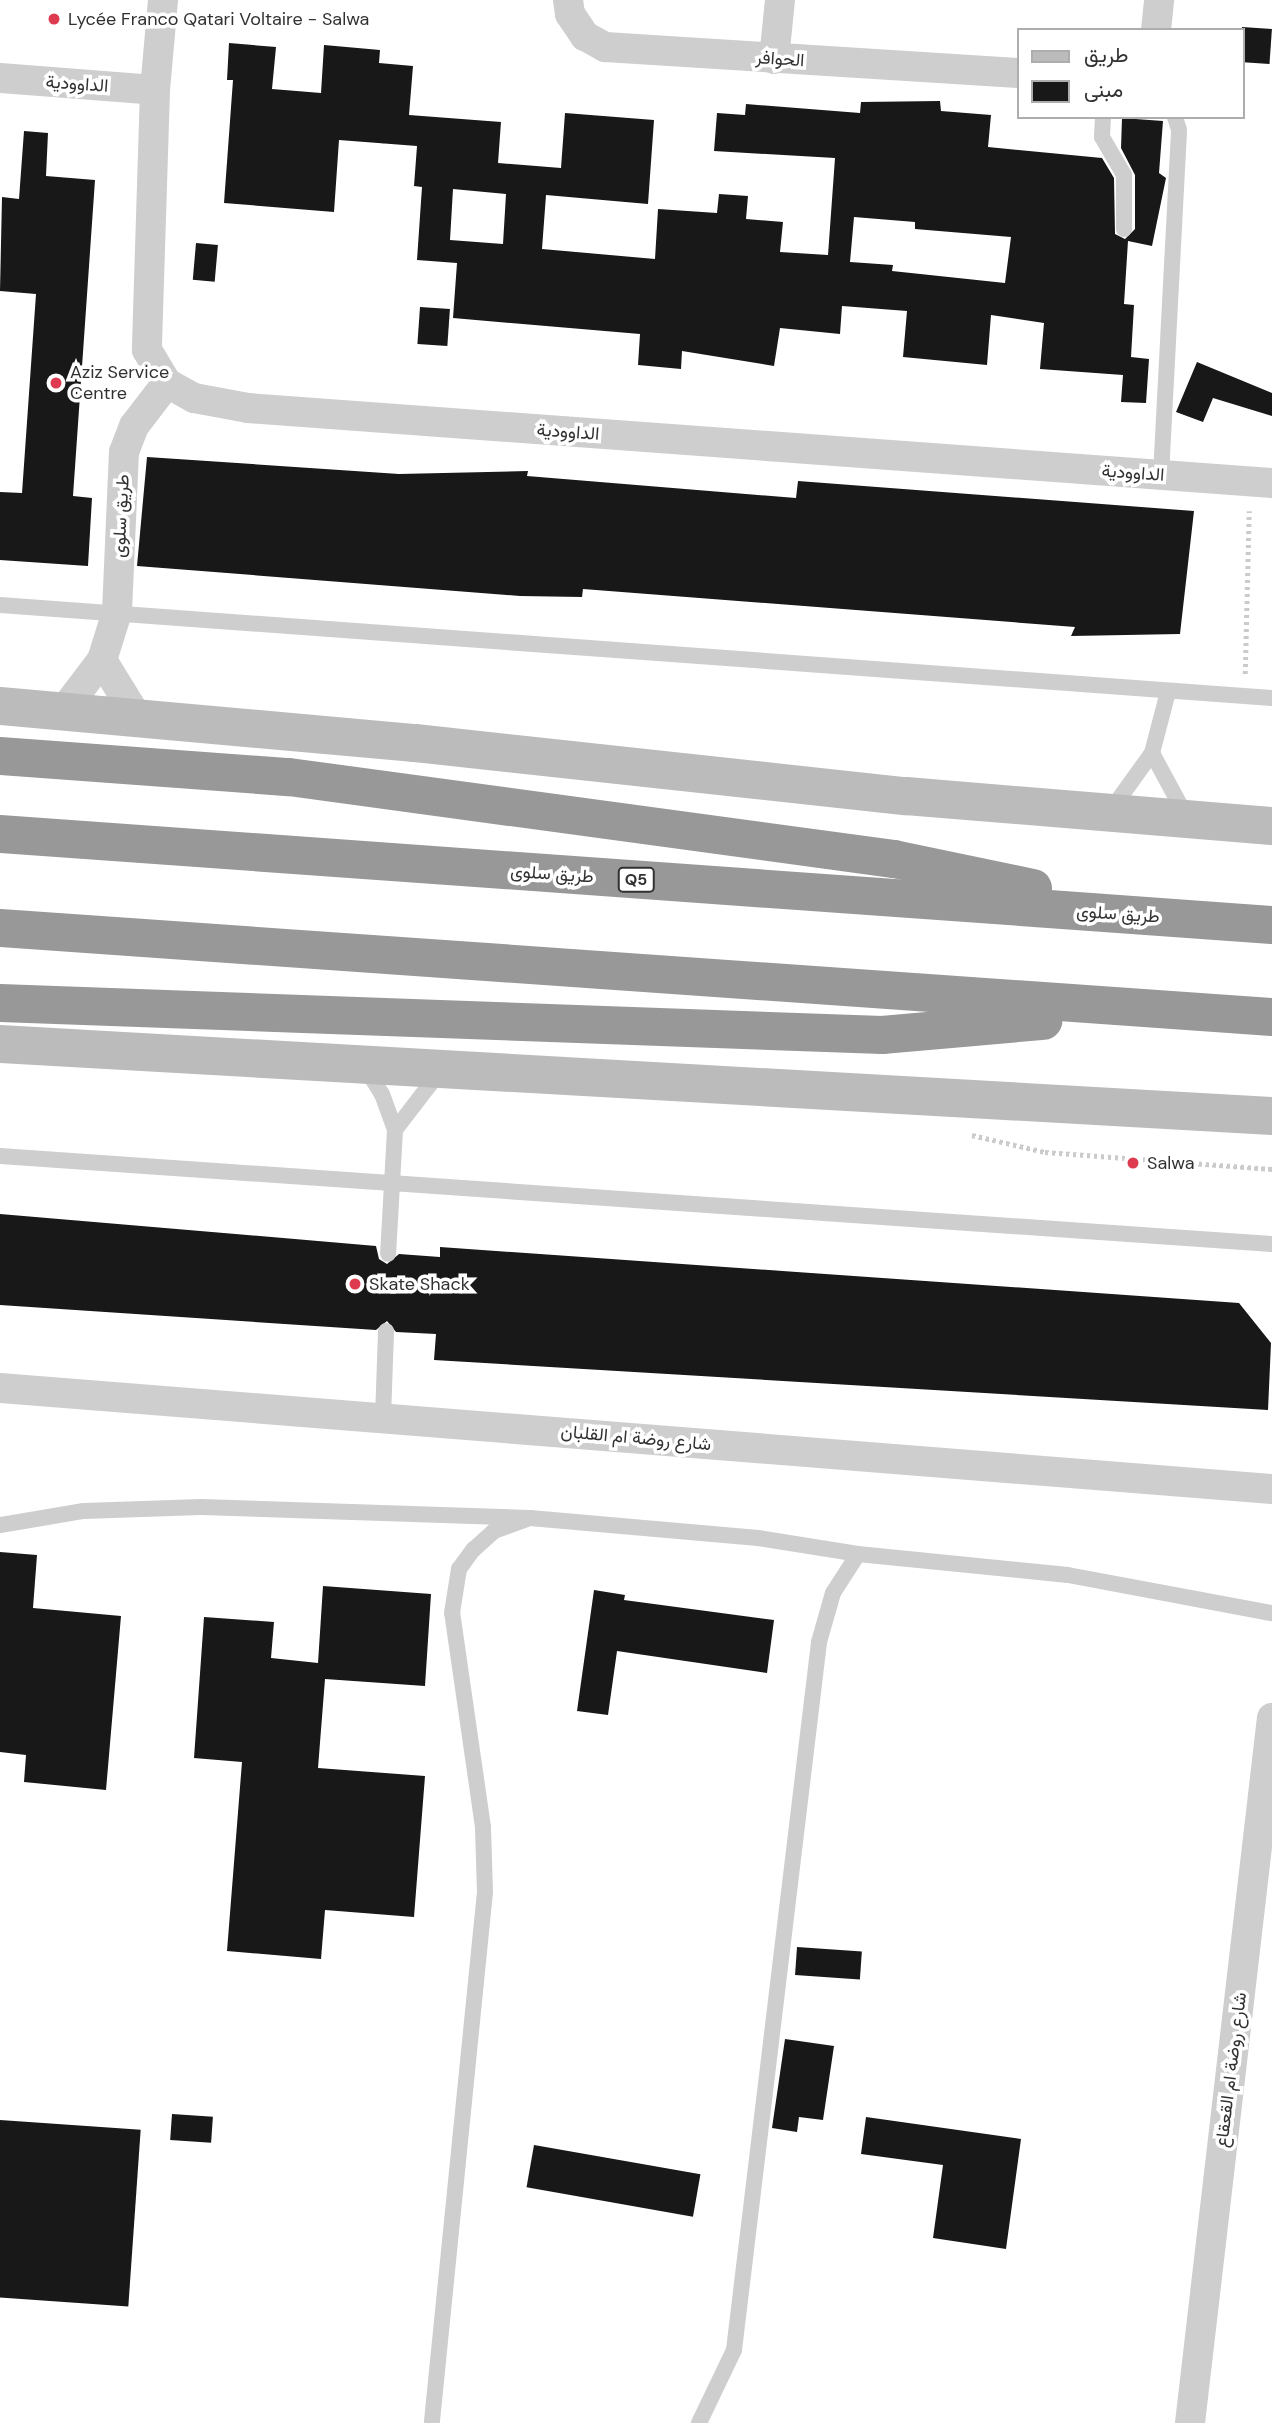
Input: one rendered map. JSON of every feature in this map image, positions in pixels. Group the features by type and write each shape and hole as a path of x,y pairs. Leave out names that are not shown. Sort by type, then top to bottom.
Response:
{"highway":[{"path":"0,756 289,777 894,859 1176,918"},
{"name":"طريق سلوى","path":"0,834 1272,925"},
{"path":"0,928 1272,1017"},
{"path":"0,1003 882,1035 1158,1010"}],"main road":[{"path":"0,706 137,717 1107,815 1272,825"},
{"path":"0,1044 361,1062 1272,1116"}],"street":[{"path":"163,0 155,90 147,350 167,383"},
{"name":"الحوافر","path":"568,0 570,14 585,36 605,47 1016,73"},
{"path":"774,58 779,0"},
{"path":"1156,28 1159,0"},
{"name":"الداوودية","path":"0,78 155,90"},
{"name":"الداوودية","path":"167,383 194,398 248,408 1261,482"},
{"name":"طريق سلوى","path":"64,710 103,660 117,612 124,452 134,426 167,383"},
{"path":"103,660 137,717"},
{"name":"شارع روضة ام القلبان","path":"0,1388 1272,1489"},
{"name":"شارع روضة ام القعقاع","path":"1190,2423 1272,1718"}],"lane":[{"path":"1103,119 1102,137 1124,175 1124,229"},
{"path":"1161,475 1179,130 1176,119"},
{"path":"0,605 1272,698"},
{"path":"1107,815 1152,753 1168,692"},
{"path":"1152,753 1188,820"},
{"path":"361,1062 382,1094 395,1130 388,1254"},
{"path":"395,1130 418,1096 445,1067"},
{"path":"0,1156 1272,1244"},
{"path":"383,1418 386,1331"},
{"path":"0,1525 84,1511 201,1507 530,1518 758,1538 858,1554 1068,1576 1272,1613"},
{"path":"432,2421 485,1892 483,1827 452,1613 459,1569 473,1550 494,1531 530,1518"},
{"path":"699,2423 734,2350 819,1642 833,1593 858,1554"}],"path":[{"path":"1244,695 1261,482"}],"building":[{"path":"1242,27 1272,29 1269,64 1244,62"},
{"path":"229,43 276,47 272,89 321,93 324,45 380,50 379,63 413,66 409,115 501,122 498,163 561,168 565,113 654,120 648,204 546,195 542,249 655,259 658,209 717,213 719,194 748,196 746,219 783,222 780,252 828,255 835,158 714,151 717,113 745,115 746,104 860,113 861,102 940,101 941,111 991,115 988,147 1102,158 1114,178 1115,234 1125,239 1135,229 1135,175 1121,148 1122,119 1163,121 1159,173 1166,178 1152,246 1128,241 1124,304 1134,305 1131,357 1149,359 1146,403 1121,402 1123,375 1040,369 1044,323 991,315 987,365 903,357 907,311 842,306 840,334 780,328 774,366 682,351 681,369 638,365 640,334 453,318 457,263 417,260 422,187 414,186 417,146 339,140 334,212 224,203 233,80 227,80","holes":["453,189 506,194 503,244 450,240","854,217 915,222 915,229 1011,237 1005,283 892,271 893,265 850,262"]},
{"path":"24,131 48,133 46,176 95,180 73,496 92,498 88,566 0,560 0,492 22,493 36,294 0,291 2,197 19,199"},
{"path":"196,243 218,245 215,282 193,280"},
{"path":"420,307 450,309 447,346 417,344"},
{"path":"1197,362 1272,393 1272,416 1213,398 1203,422 1176,412"},
{"path":"147,457 399,474 528,471 527,476 796,498 798,481 1194,511 1180,634 1071,636 1075,627 583,589 582,597 520,596 137,566"},
{"path":"0,1214 376,1246 379,1259 387,1264 399,1254 440,1257 440,1247 1239,1303 1271,1343 1268,1410 434,1360 436,1334 396,1332 387,1321 376,1330 0,1305"},
{"path":"0,1552 37,1555 33,1608 121,1616 106,1790 24,1782 26,1755 0,1752"},
{"path":"323,1586 431,1594 425,1686 325,1679 318,1768 425,1776 414,1917 325,1910 321,1959 227,1951 242,1762 194,1758 204,1617 274,1622 271,1658 318,1663"},
{"path":"594,1590 625,1595 624,1600 774,1620 767,1673 617,1651 608,1715 577,1711"},
{"path":"797,1947 862,1952 860,1979 795,1975"},
{"path":"785,2039 834,2046 823,2120 799,2117 797,2132 772,2128"},
{"path":"172,2114 213,2117 211,2143 170,2140"},
{"path":"866,2117 1021,2139 1006,2249 933,2238 943,2165 861,2154"},
{"path":"0,2120 141,2130 128,2306 0,2297"},
{"path":"534,2145 700,2174 693,2217 527,2187"}],"place":[{"name":"Lycée Franco Qatari Voltaire - Salwa","path":"54,19"},
{"name":"Aziz Service Centre","path":"56,383"},
{"name":"Salwa","path":"1133,1163"},
{"name":"Skate Shack","path":"355,1284"}]}
